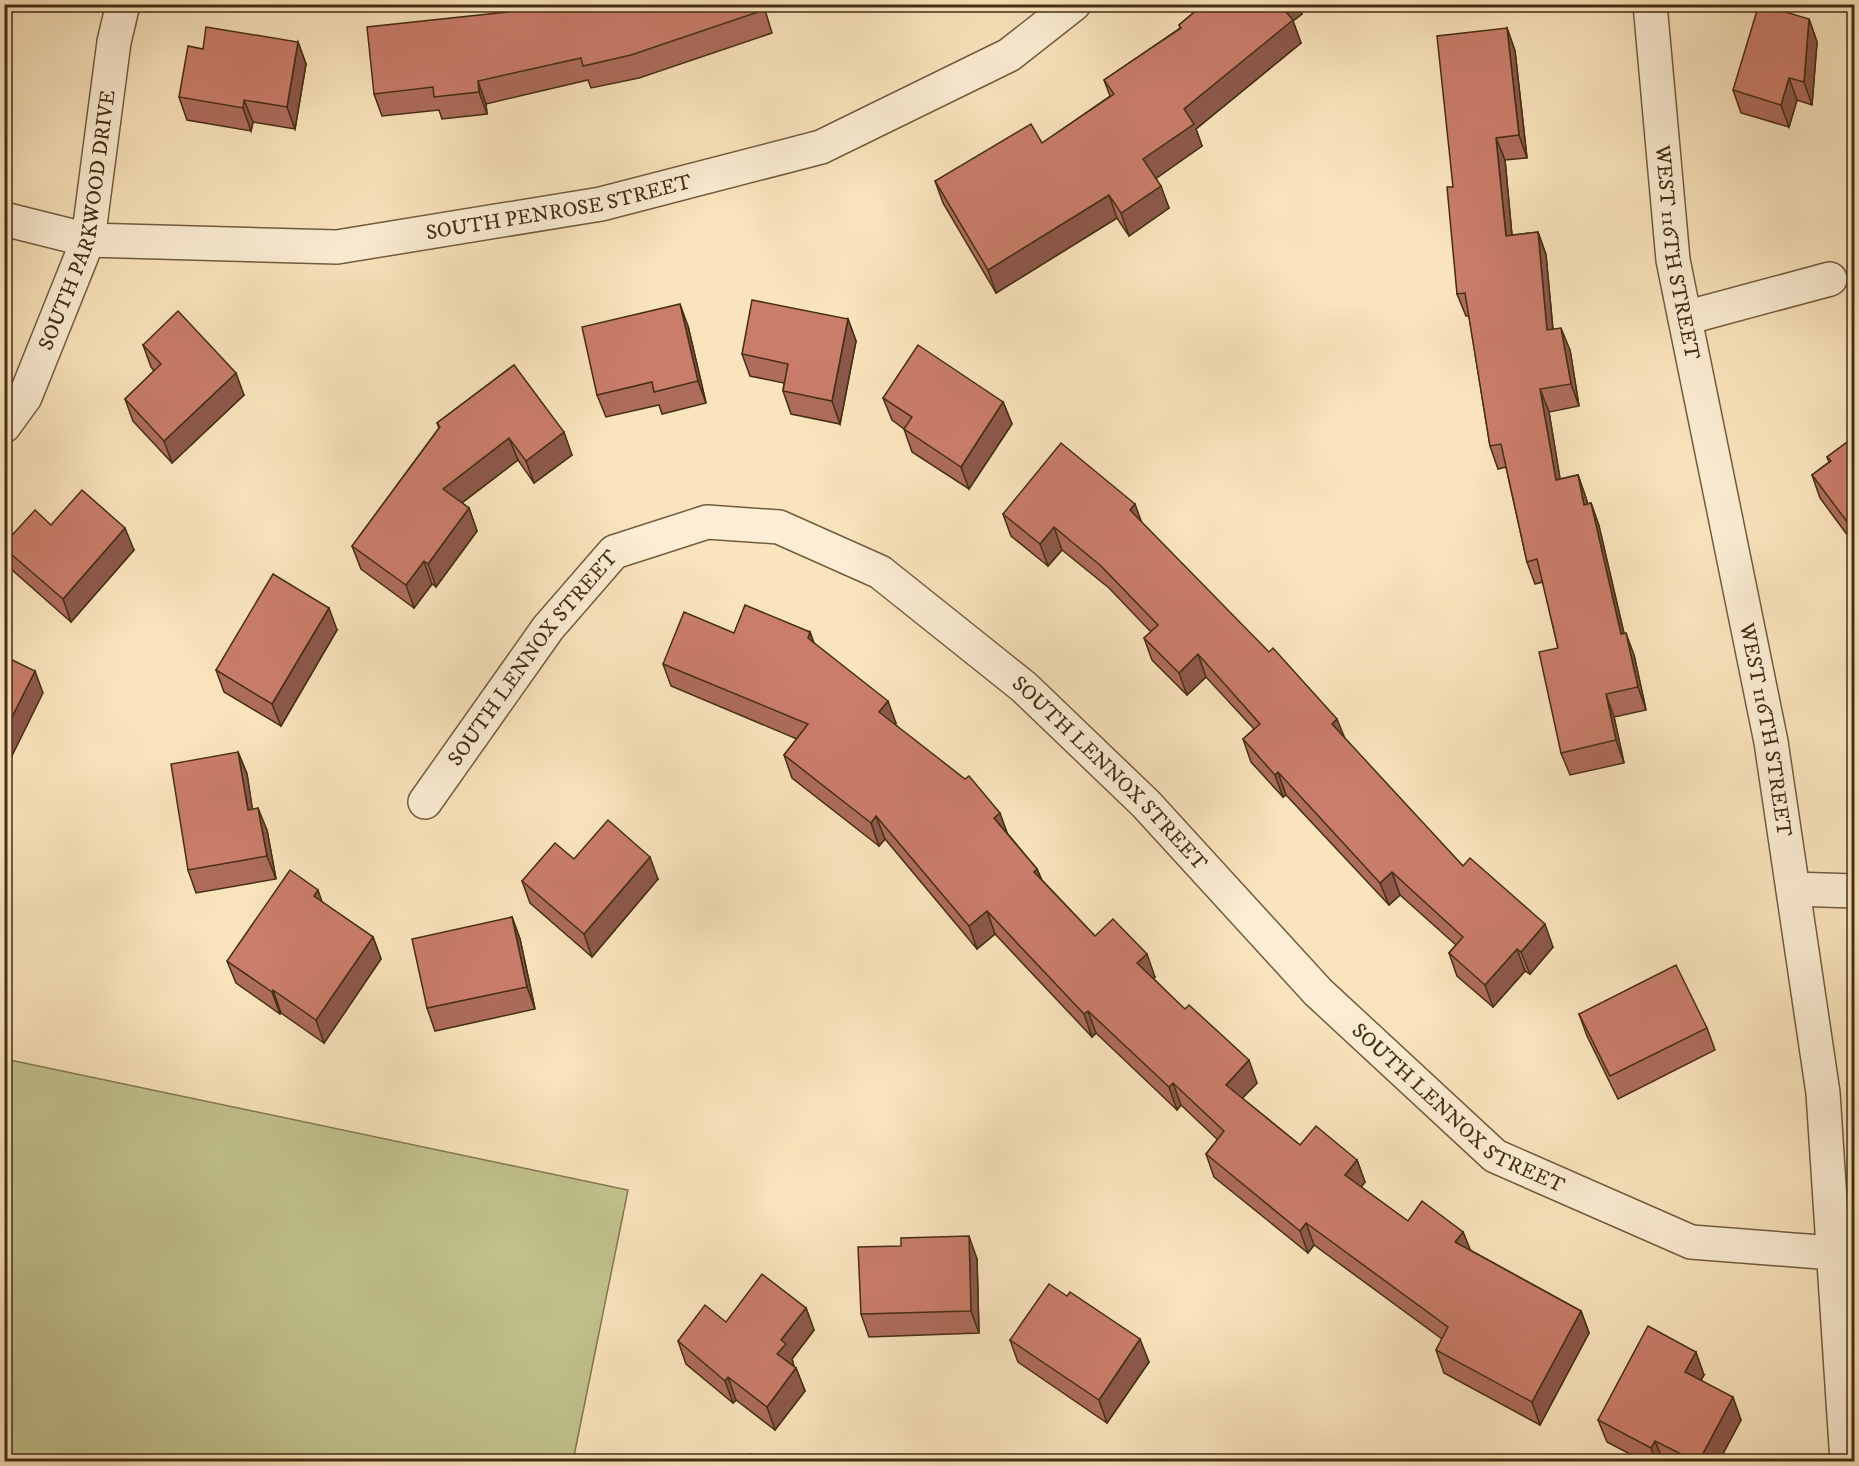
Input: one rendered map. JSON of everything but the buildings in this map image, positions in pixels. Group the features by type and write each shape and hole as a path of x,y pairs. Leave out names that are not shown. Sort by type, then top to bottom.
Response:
{"street":[{"name":"SOUTH PARKWOOD DRIVE","path":"4,426 25,397 88,240 114,42 123,4"},
{"name":"SOUTH PENROSE STREET","path":"4,219 88,240 337,247 601,204 821,147 1009,55 1074,4"},
{"name":"WEST 116TH STREET","path":"1650,4 1673,260 1772,742 1823,1093 1847,1461"},
{"path":"1685,318 1830,279"},
{"name":"SOUTH LENNOX STREET","path":"425,802 548,628 614,552 707,522 778,527 880,572 1024,687 1146,804 1318,992 1495,1156 1691,1242 1833,1253"},
{"path":"1793,890 1854,891"}],"green space":[{"path":"5,1059 628,1190 573,1461 5,1461"}]}
